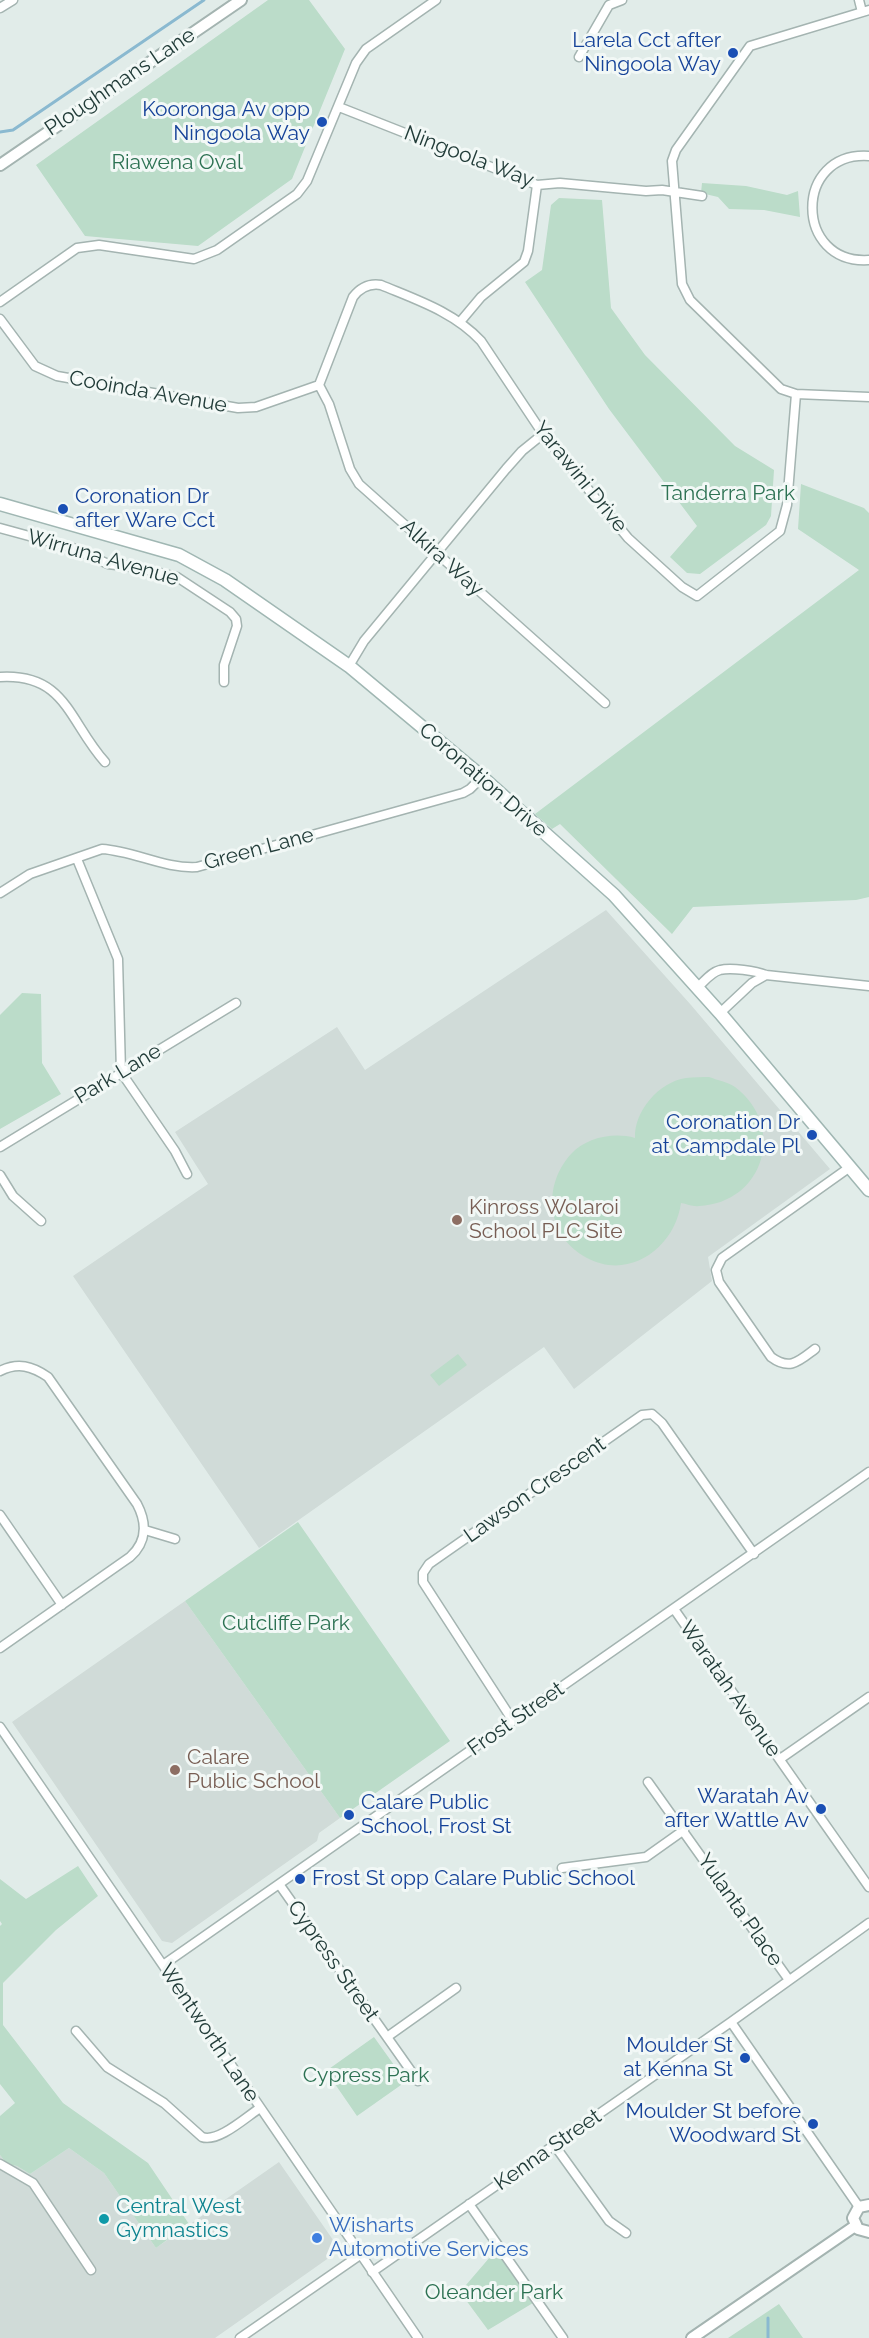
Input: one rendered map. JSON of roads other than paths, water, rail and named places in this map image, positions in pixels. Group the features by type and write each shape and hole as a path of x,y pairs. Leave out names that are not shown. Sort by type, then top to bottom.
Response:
{"main road":[{"name":"Coronation Drive","path":"0,504 179,555 225,580 348,666 482,777 614,895 720,1012 869,1191"}],"street":[{"path":"0,8 13,0"},
{"name":"Ploughmans Lane","path":"0,165 241,0"},
{"path":"0,302 77,248 99,245 194,259 217,250 297,194 307,181 356,63 366,49 436,0"},
{"path":"579,57 607,3 622,0"},
{"path":"859,0 866,11 757,43 745,51 673,156 682,284 687,296 776,385 795,394 869,398"},
{"name":"Ningoola Way","path":"339,107 537,185 560,183 702,196"},
{"path":"869,156 845,159 827,170 814,190 812,213 817,231 832,249 852,259 869,260"},
{"path":"460,322 481,297 524,262 528,251 537,185"},
{"name":"Yarawini Drive","path":"319,385 353,297 363,288 375,284 381,285 442,310 460,322 486,347 543,434 640,550 682,587 697,596 780,531 787,505 795,394"},
{"name":"Cooinda Avenue","path":"0,319 35,366 57,376 238,408 256,406 319,385"},
{"name":"Alkira Way","path":"319,385 329,404 355,479 605,703"},
{"path":"348,666 364,641 522,451 543,434"},
{"name":"Wirruna Avenue","path":"0,528 73,548 108,564 141,568 177,577 230,612 236,619 237,626 228,646 224,665 224,682"},
{"path":"0,677 36,680 52,690 64,702 90,744 105,762"},
{"name":"Green Lane","path":"0,893 30,874 102,849 184,867 197,867 463,792 470,789 482,777"},
{"path":"77,859 118,959 121,1072 175,1151 187,1174"},
{"path":"697,988 720,970 758,971 766,975 869,986"},
{"path":"720,1012 752,983 766,975"},
{"name":"Park Lane","path":"0,1147 236,1003"},
{"path":"815,1349 797,1362 790,1364 783,1364 771,1357 719,1282 716,1270 723,1258 850,1167"},
{"path":"0,1175 13,1196 41,1221"},
{"path":"0,1371 15,1365 37,1370 48,1377 137,1504 144,1518 145,1530 135,1553 0,1648"},
{"name":"Lawson Crescent","path":"513,1721 423,1582 423,1573 429,1564 642,1415 652,1414 662,1423 754,1554"},
{"name":"Frost Street","path":"163,1965 869,1473"},
{"path":"0,1515 62,1605"},
{"path":"145,1530 175,1539"},
{"name":"Waratah Avenue","path":"674,1609 869,1887"},
{"path":"780,1759 869,1697"},
{"name":"Wentworth Lane","path":"0,1727 418,2338"},
{"name":"Yulanta Place","path":"648,1782 789,1980"},
{"path":"562,1868 646,1857 684,1830"},
{"name":"Cypress Street","path":"279,1884 418,2081"},
{"name":"Kenna Street","path":"372,2272 555,2146 869,1923"},
{"name":"Cypress Street","path":"387,2037 456,1988"},
{"path":"731,2022 864,2206 853,2214 855,2226 862,2232 869,2232"},
{"path":"76,2031 107,2067 164,2103 202,2137 207,2139 217,2137 260,2108"},
{"path":"555,2146 609,2221 626,2233"},
{"path":"0,2164 33,2183 91,2270"},
{"path":"469,2204 563,2338"},
{"path":"692,2338 855,2226"},
{"path":"240,2338 360,2255"}],"waterway":[{"path":"0,132 13,130 204,0"},
{"path":"768,2318 768,2338"}],"place":[{"name":"Larela Cct after Ningoola Way","path":"733,53"},
{"name":"Kooronga Av opp Ningoola Way","path":"322,122"},
{"name":"Coronation Dr after Ware Cct","path":"63,509"},
{"name":"Coronation Dr at Campdale Pl","path":"812,1135"},
{"name":"Kinross Wolaroi School PLC Site","path":"457,1220"},
{"name":"Calare Public School","path":"175,1770"},
{"name":"Waratah Av after Wattle Av","path":"821,1809"},
{"name":"Calare Public School, Frost St","path":"349,1815"},
{"name":"Frost St opp Calare Public School","path":"300,1879"},
{"name":"Moulder St at Kenna St","path":"745,2058"},
{"name":"Moulder St before Woodward St","path":"813,2124"},
{"name":"Central West Gymnastics","path":"104,2219"},
{"name":"Wisharts Automotive Services","path":"317,2238"}],"park label":[{"name":"Riawena Oval","path":"177,163"},
{"name":"Tanderra Park","path":"728,494"},
{"name":"Cutcliffe Park","path":"286,1624"},
{"name":"Cypress Park","path":"366,2076"},
{"name":"Oleander Park","path":"494,2293"}]}
